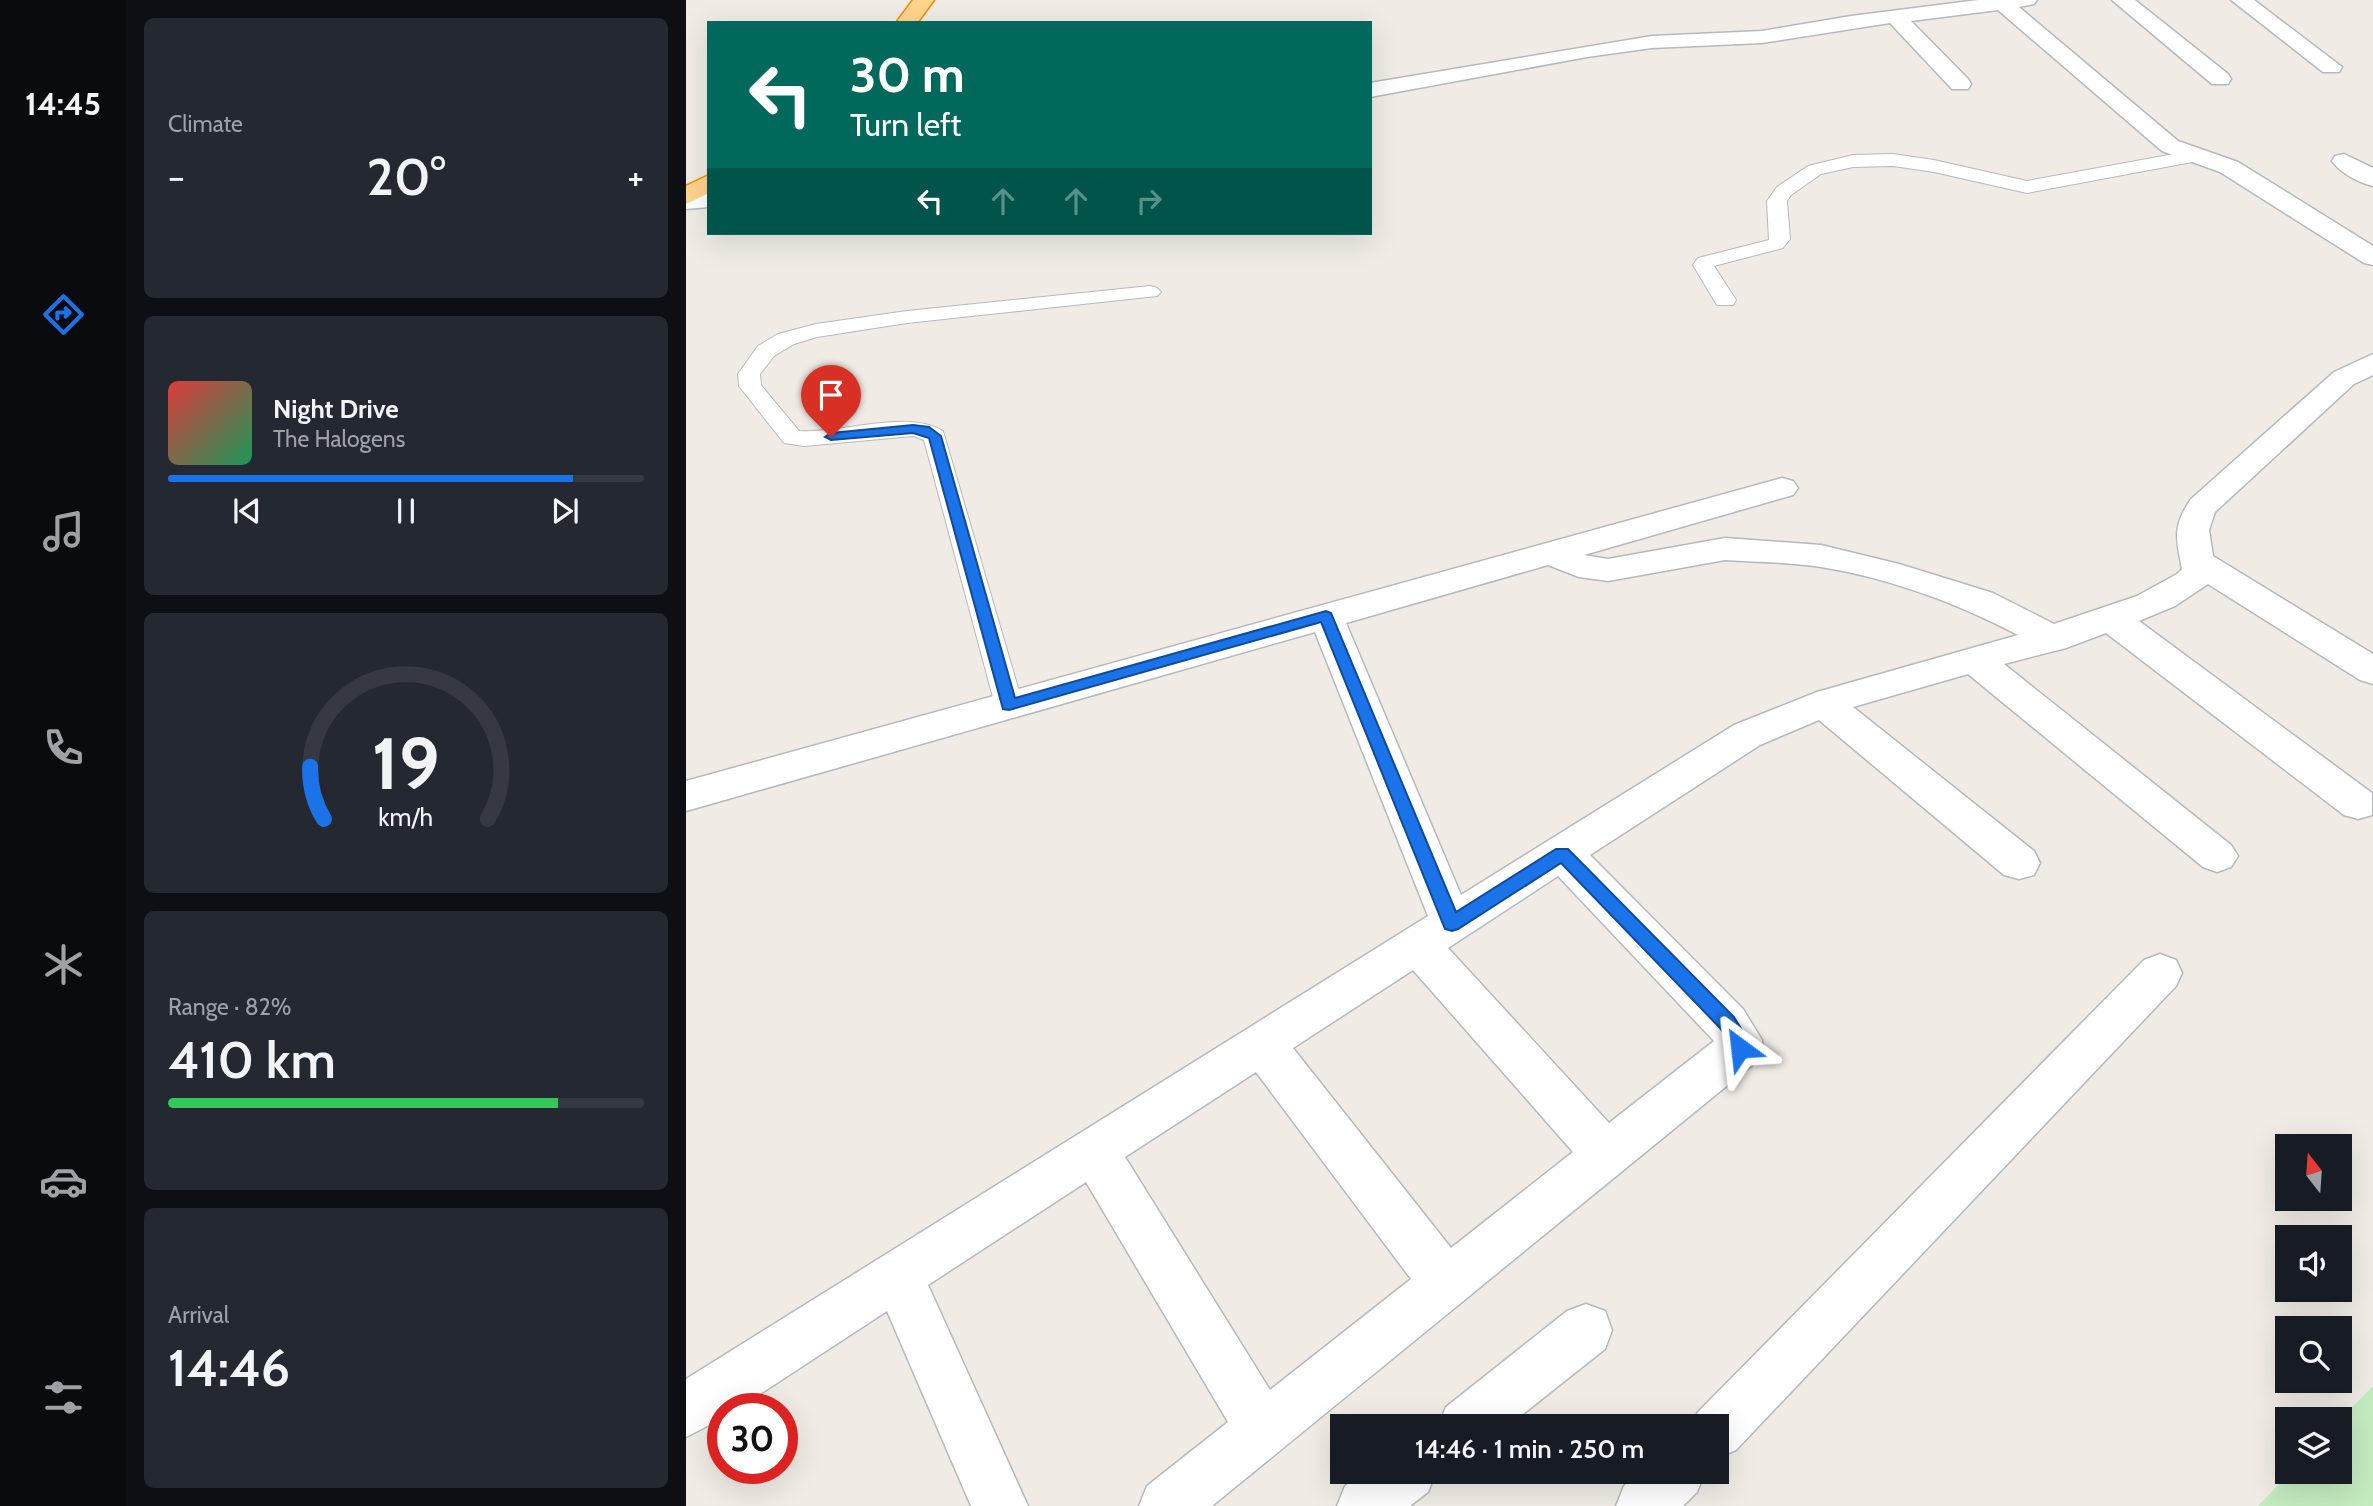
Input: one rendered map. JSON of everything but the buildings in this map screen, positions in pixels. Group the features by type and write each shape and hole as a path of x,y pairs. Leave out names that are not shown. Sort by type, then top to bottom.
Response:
{"highway":[{"path":"908,21 924,0"},
{"path":"686,199 707,183"}],"street":[{"path":"1372,90 1652,42 1762,37 1895,16 2027,0"},
{"path":"2122,0 2220,79"},
{"path":"2241,0 2331,67"},
{"path":"2003,4 2170,146 2229,167 2373,257"},
{"path":"1895,16 1960,83"},
{"path":"2344,161 2373,179"},
{"path":"686,199 707,199"},
{"path":"686,1410 1747,735 1781,718 1824,704 2053,639 2147,605 2189,583 2200,572 2192,519 2202,506 2344,378 2373,363"},
{"path":"686,796 1782,488"},
{"path":"1550,553 1579,566 1608,570 1725,549 1821,556 1886,572 1980,601 2053,639"},
{"path":"2198,562 2373,671"},
{"path":"1326,616 1435,935 1606,1154"},
{"path":"2111,618 2358,804"},
{"path":"1975,660 2217,856"},
{"path":"1824,704 2019,863"},
{"path":"1167,1506 1262,1427 1740,1048 1739,1040 1727,1023 1562,853"},
{"path":"1729,1419 2160,973"},
{"path":"1262,1044 1444,1282"},
{"path":"1094,1150 1262,1427"},
{"path":"897,1275 1000,1506"},
{"path":"1480,1414 1586,1330"},
{"path":"1365,1506 1393,1484"},
{"path":"1644,1506 1665,1484"}],"lane":[{"path":"1725,300 1703,265 1705,262 1776,244 1780,239 1777,201 1784,191 1815,170 1853,161 1893,160 2027,187 2196,156"},
{"path":"1009,705 935,436 925,430 913,429 792,438 750,386 749,374 766,351 786,340 816,331 907,317 1150,292"}],"green space":[{"path":"2373,1386 2373,1506 2258,1506 2279,1484 2352,1484 2352,1408"}],"route":[{"path":"831,437 913,429 925,430 935,436 1009,705 1326,616 1452,924 1562,853 1727,1023 1739,1040 1740,1048"}]}
